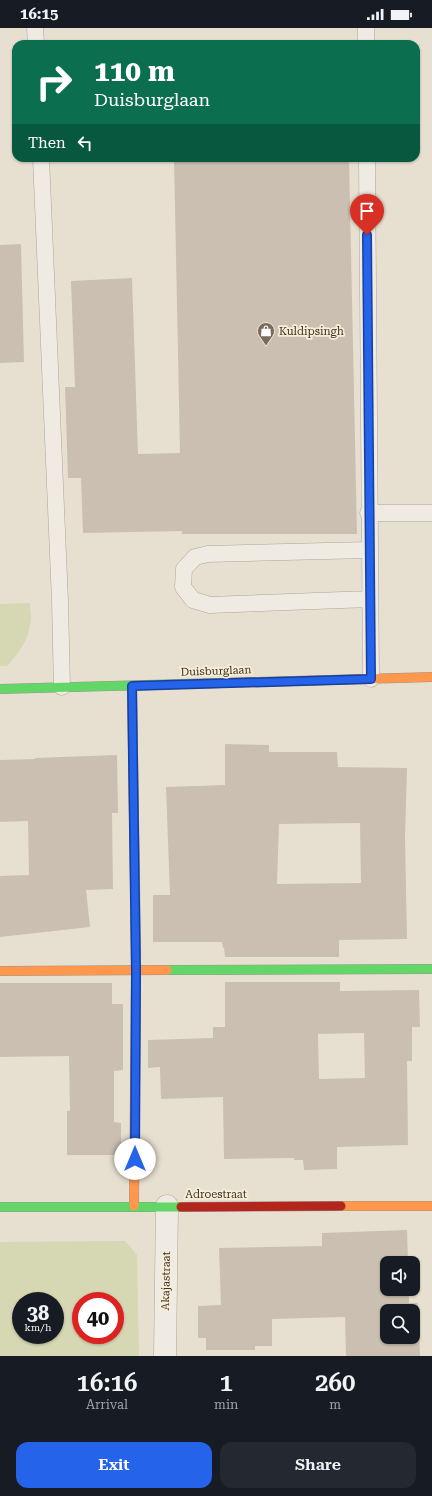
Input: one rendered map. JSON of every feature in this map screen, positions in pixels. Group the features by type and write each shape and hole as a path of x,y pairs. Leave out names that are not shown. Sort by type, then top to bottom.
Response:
{"street":[{"name":"Duisburglaan","path":"0,689 432,677"},
{"path":"132,686 136,971 134,1206"},
{"path":"0,971 432,969"},
{"name":"Akajastraat","path":"165,1356 167,1206"},
{"name":"Adroestraat","path":"0,1207 432,1206"}],"lane":[{"path":"35,28 36,40"},
{"path":"366,28 366,40"},
{"path":"41,162 60,601 62,687"},
{"path":"367,162 368,513 371,679"},
{"path":"368,513 432,513"},
{"path":"369,550 202,555 195,557 184,570 183,587 193,600 210,605 370,599"}],"green space":[{"path":"30,603 31,622 25,642 7,666 0,666 0,604"},
{"path":"125,1241 137,1255 139,1356 0,1356 0,1242"}],"building":[{"name":"Kuldipsingh","path":"174,162 349,162 357,534 182,534 182,531 83,533 81,478 68,478 65,387 75,387 71,281 132,278 138,454 180,453"},
{"path":"21,244 24,362 0,363 0,245"},
{"path":"225,744 269,745 269,752 337,752 338,767 407,768 405,837 407,939 339,940 339,957 225,957 222,942 153,942 153,895 170,895 166,787 225,785","holes":["360,823 361,883 277,884 279,824"]},
{"path":"117,755 118,813 112,813 113,889 86,890 90,927 0,937 0,876 29,875 28,821 0,822 0,760"},
{"path":"225,982 340,982 340,991 419,990 420,1027 412,1027 412,1061 407,1061 408,1145 337,1147 337,1169 304,1170 303,1160 294,1160 294,1158 224,1159 223,1097 161,1099 160,1067 148,1068 148,1040 213,1038 213,1027 225,1027","holes":["364,1033 365,1078 319,1079 318,1034"]},
{"path":"0,983 112,983 112,1004 123,1004 123,1070 114,1071 114,1122 121,1123 121,1155 67,1155 67,1111 70,1111 69,1056 0,1057"},
{"path":"407,1230 408,1256 380,1256 380,1296 409,1296 409,1303 418,1304 380,1304 380,1344 420,1344 420,1356 346,1356 345,1317 272,1319 272,1346 255,1346 255,1350 206,1350 206,1338 198,1338 198,1306 221,1305 219,1248 322,1246 322,1233"}],"traffic: fast":[{"path":"0,689 294,681"},
{"path":"132,686 135,884"},
{"path":"167,970 432,969"},
{"path":"0,1207 181,1207"}],"traffic: slow":[{"path":"294,681 432,677"},
{"path":"134,1206 136,971 135,884"},
{"path":"0,971 167,970"},
{"path":"341,1206 432,1206"}],"traffic: jam":[{"path":"181,1207 341,1206"}],"place":[{"name":"Kuldipsingh","path":"266,346"}],"route":[{"path":"135,1159 136,971 132,686 371,679 368,526 367,235"}]}
